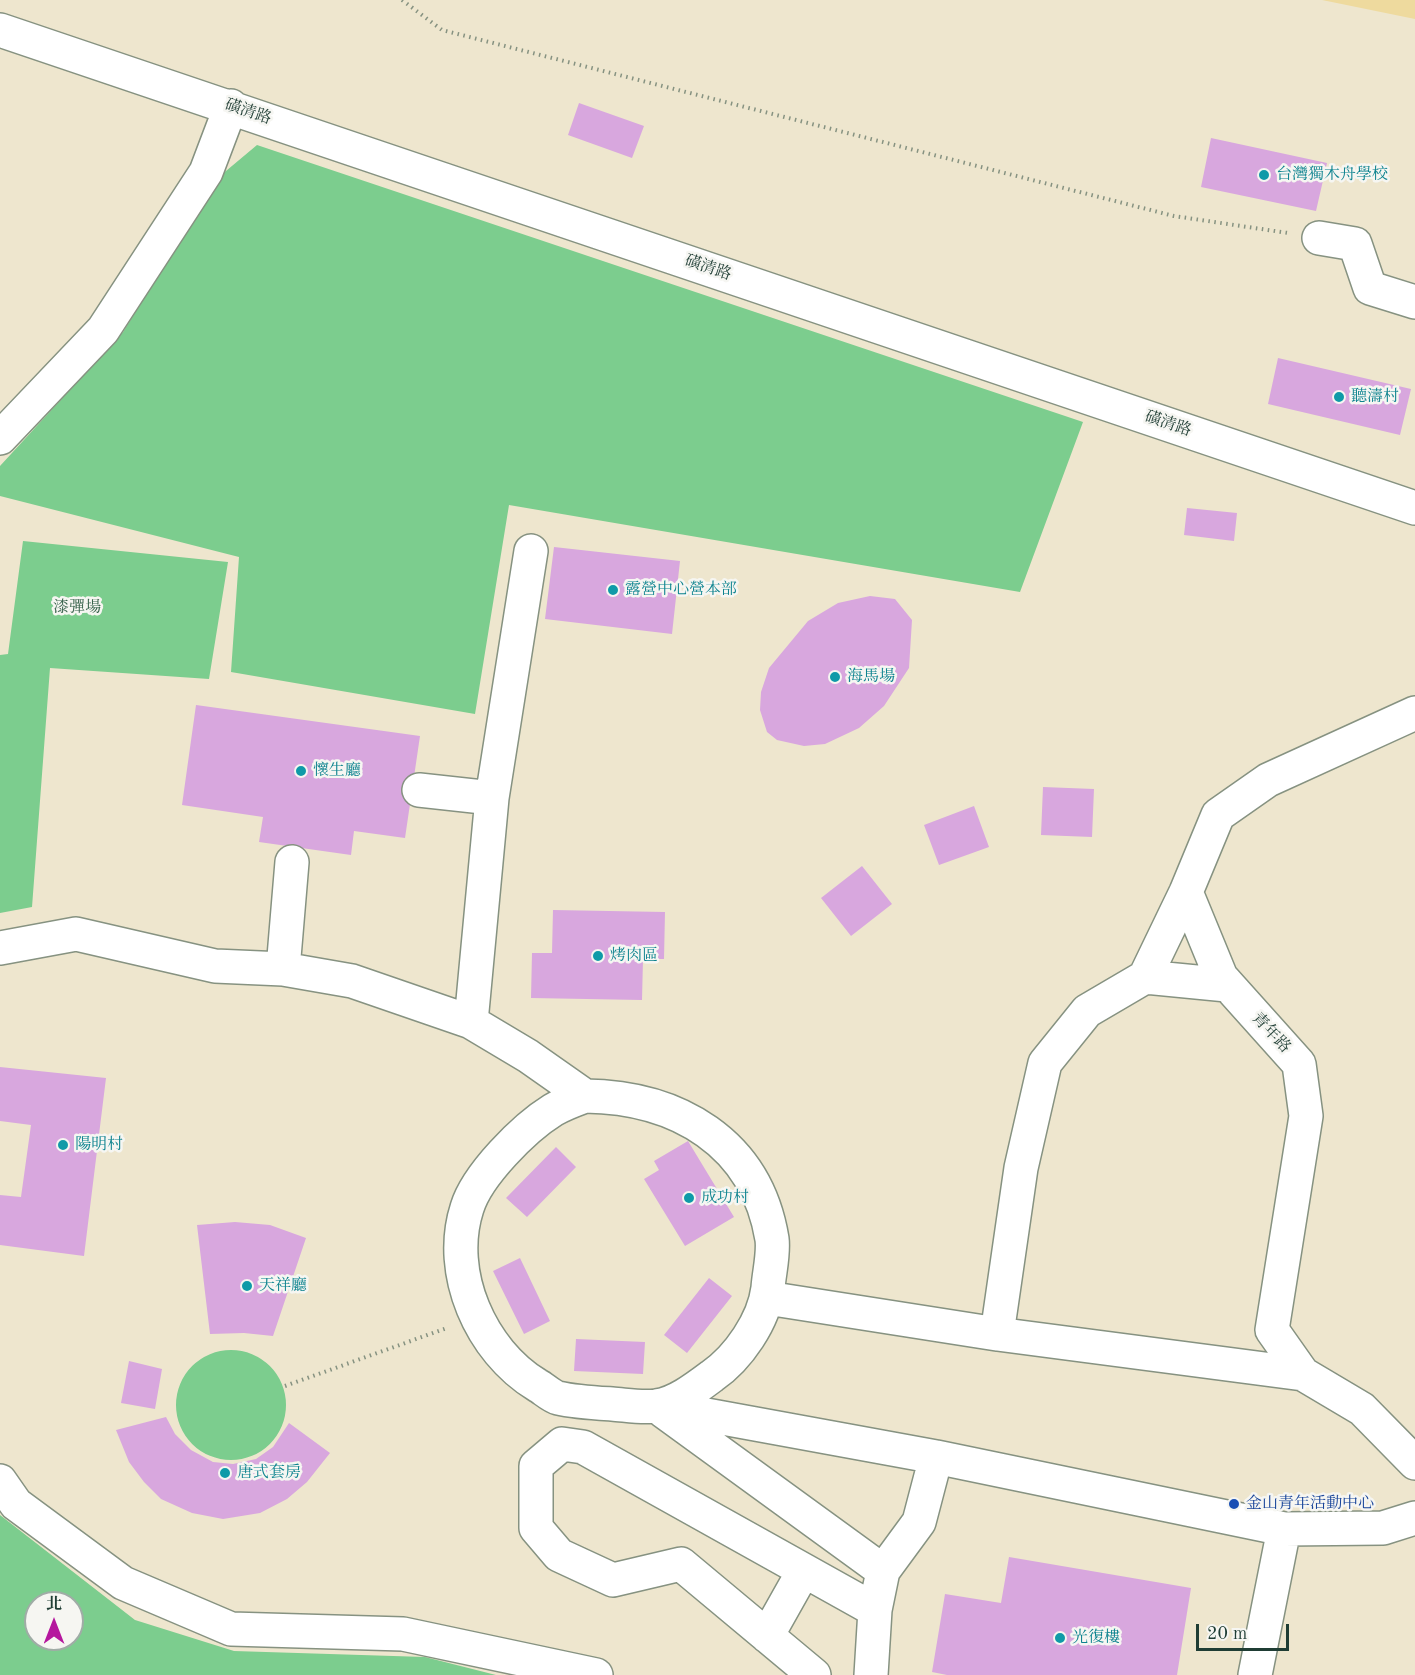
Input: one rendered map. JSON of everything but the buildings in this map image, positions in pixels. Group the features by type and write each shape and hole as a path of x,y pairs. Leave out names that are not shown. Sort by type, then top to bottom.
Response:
{"street":[{"name":"磺清路","path":"0,30 231,106 1415,508"},
{"path":"0,438 103,330 206,172 231,106"},
{"path":"1320,238 1355,244 1370,288 1415,302"},
{"path":"471,1022 492,798 531,551"},
{"path":"997,1334 1021,1168 1045,1063 1087,1011 1144,977 1186,892 1218,815 1268,780 1415,713"},
{"path":"418,790 492,798"},
{"path":"283,969 292,862"},
{"name":"青年路","path":"1186,892 1221,977 1299,1064 1306,1116 1272,1330 1303,1374 1362,1409 1415,1462"},
{"path":"0,948 76,934 214,966 283,969 352,981 471,1022 528,1056 585,1096"},
{"path":"1144,977 1227,985"},
{"path":"657,1406 690,1392 727,1365 753,1328 766,1298 772,1242 761,1197 737,1158 702,1127 660,1108 620,1096 585,1096 554,1109 527,1130 494,1163 467,1206 459,1247 468,1296 476,1318 517,1373 556,1397 601,1404 657,1406 936,1457 1284,1529 1383,1528 1415,1518"},
{"path":"766,1298 997,1334 1303,1374"},
{"path":"657,1406 884,1571"},
{"path":"813,1675 681,1564 613,1580 559,1555 536,1528 536,1466 562,1444 583,1447 802,1572 875,1610"},
{"path":"871,1675 875,1610 884,1571 919,1522 936,1457"},
{"path":"0,1481 16,1504 123,1583 231,1629 403,1634 596,1675"},
{"path":"1255,1675 1284,1529"},
{"path":"768,1636 802,1572"}],"path":[{"path":"402,0 442,30 453,33 1174,216 1320,238"},
{"path":"285,1386 476,1318"}],"green space":[{"path":"257,145 1083,422 1020,592 509,505 475,714 231,672 239,557 0,496 0,466 123,332 220,176"},
{"name":"漆彈場","path":"23,541 228,562 209,679 50,668 32,907 0,913 0,655 8,654"},
{"path":"231,1350 252,1354 270,1366 282,1384 286,1405 282,1426 270,1444 252,1456 231,1460 210,1456 192,1444 180,1426 176,1405 180,1384 192,1366 210,1354"},
{"path":"0,1515 135,1620 234,1651 425,1657 496,1675 0,1675"}],"sand":[{"path":"1322,0 1415,0 1415,19"}],"place":[{"name":"台灣獨木舟學校","path":"1264,175"},
{"name":"聽濤村","path":"1339,397"},
{"name":"露營中心營本部","path":"613,590"},
{"name":"海馬場","path":"835,677"},
{"name":"懷生廳","path":"301,771"},
{"name":"烤肉區","path":"598,956"},
{"name":"陽明村","path":"63,1145"},
{"name":"成功村","path":"689,1198"},
{"name":"天祥廳","path":"247,1286"},
{"name":"唐式套房","path":"225,1473"},
{"name":"金山青年活動中心","path":"1234,1504"},
{"name":"光復樓","path":"1060,1638"}]}
